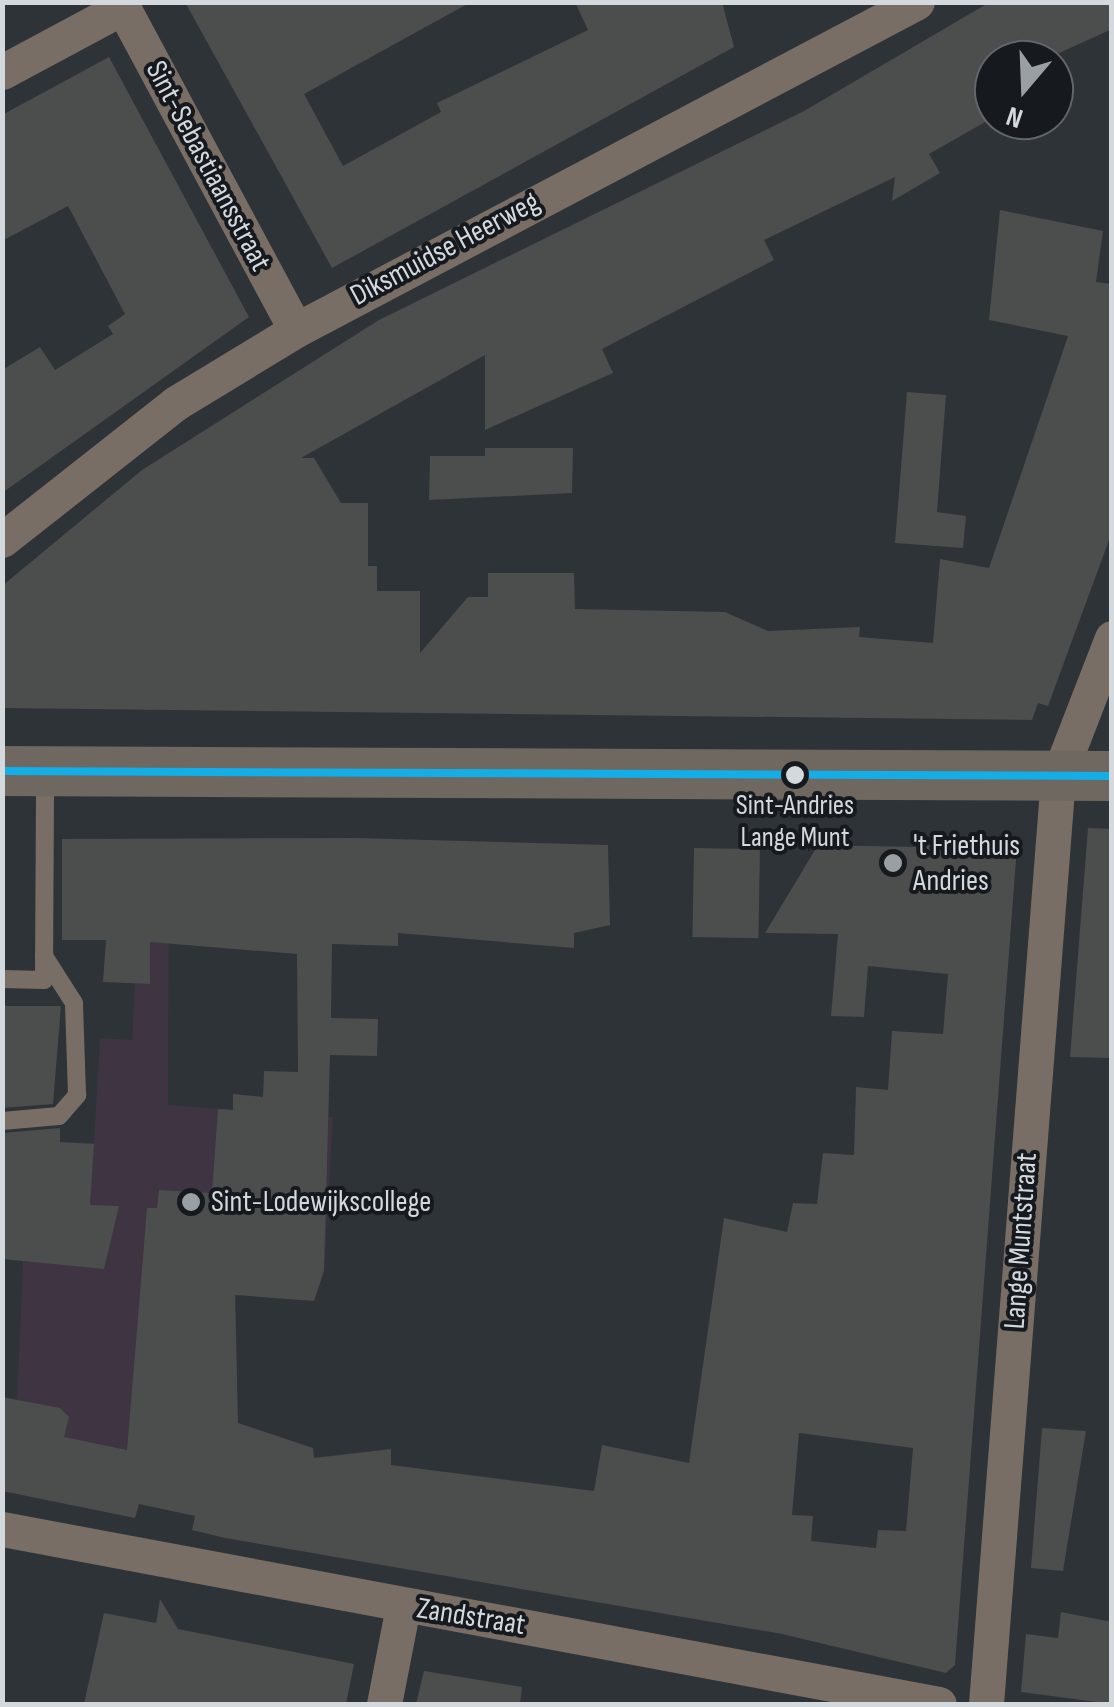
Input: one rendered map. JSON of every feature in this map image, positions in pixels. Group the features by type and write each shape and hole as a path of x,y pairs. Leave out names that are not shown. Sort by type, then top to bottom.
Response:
{"main road":[{"path":"24,771 1112,776"}],"street":[{"name":"Diksmuidse Heerweg","path":"2,540 176,403 296,330 917,2"},
{"name":"Sint-Sebastiaansstraat","path":"122,4 296,330"},
{"path":"2,72 122,4"},
{"name":"Lange Muntstraat","path":"986,1704 1058,777 1112,638"},
{"name":"Zandstraat","path":"2,1529 939,1704"},
{"path":"384,1704 403,1606"}],"lane":[{"path":"2,979 44,980 24,771"},
{"path":"2,1121 60,1116 77,1095 74,1003 44,956"}],"shaded area":[{"name":"Sint-Lodewijkscollege","path":"150,839 169,839 168,1105 333,1117 324,1271 235,1266 237,1377 183,1367 135,1518 13,1493 23,1261 50,1263 57,1142 94,1143 100,1038 132,1040 135,983 150,983"}],"building":[{"path":"185,2 471,2 304,94 343,166 441,112 437,103 588,30 575,2 722,2 734,47 332,268"},
{"path":"990,2 1112,2 1112,29 1074,46 1074,40 974,40 974,128 929,154 940,173 892,201 895,177 764,240 774,260 602,349 613,373 485,430 485,355 301,458 314,458 341,503 368,503 368,566 377,566 377,591 420,591 420,653 468,597 488,597 488,573 574,573 575,609 725,612 768,631 860,627 859,637 933,643 940,559 989,568 1068,336 989,320 1000,210 1103,231 1096,282 1112,284 1112,532 1048,706 1038,703 1032,720 2,708 2,586 142,470 379,320 804,111"},
{"path":"109,57 249,317 2,493 2,370 40,347 55,370 113,334 108,326 125,314 68,206 2,241 2,115"},
{"path":"907,392 946,395 937,512 966,516 963,548 895,543"},
{"path":"485,448 573,448 572,493 429,500 430,456 485,456"},
{"path":"1088,828 1112,829 1112,1058 1070,1057"},
{"path":"355,838 608,845 610,925 574,933 574,948 398,933 398,946 332,944 331,1018 378,1019 377,1056 330,1055 324,1271 314,1301 235,1295 238,1423 313,1448 314,1458 391,1449 391,1465 594,1491 602,1445 689,1463 724,1218 787,1232 793,1203 817,1204 823,1153 854,1155 856,1087 888,1090 892,1031 943,1034 948,974 868,966 864,1017 831,1016 838,934 765,933 818,845 917,847 942,838 941,848 1017,847 955,1665 946,1673 782,1634 225,1538 192,1530 195,1516 139,1504 135,1518 2,1491 2,1397 60,1408 69,1417 64,1437 127,1450 147,1208 157,1208 159,1190 212,1193 218,1109 233,1110 233,1094 263,1097 264,1071 298,1072 297,954 150,942 150,984 103,982 106,940 62,940 62,839","holes":["799,1433 913,1448 906,1531 878,1530 876,1548 811,1541 813,1516 792,1515"]},
{"path":"694,848 760,849 758,938 692,937"},
{"path":"2,1006 61,1006 53,1104 2,1108"},
{"path":"60,1128 60,1142 94,1144 90,1205 119,1206 104,1269 2,1259 2,1133"},
{"path":"1042,1428 1086,1431 1063,1571 1031,1568"},
{"path":"160,1599 178,1629 354,1664 346,1704 84,1704 104,1613 156,1623"},
{"path":"1061,1612 1112,1622 1112,1704 1021,1692 1026,1634 1058,1638"},
{"path":"424,1671 522,1687 520,1704 416,1704"}],"transit line":[{"path":"2,771 1112,776"}],"place":[{"name":"Sint-Andries Lange Munt","path":"795,775"},
{"name":"'t Friethuis Andries","path":"893,863"},
{"name":"Sint-Lodewijkscollege","path":"191,1202"}]}
